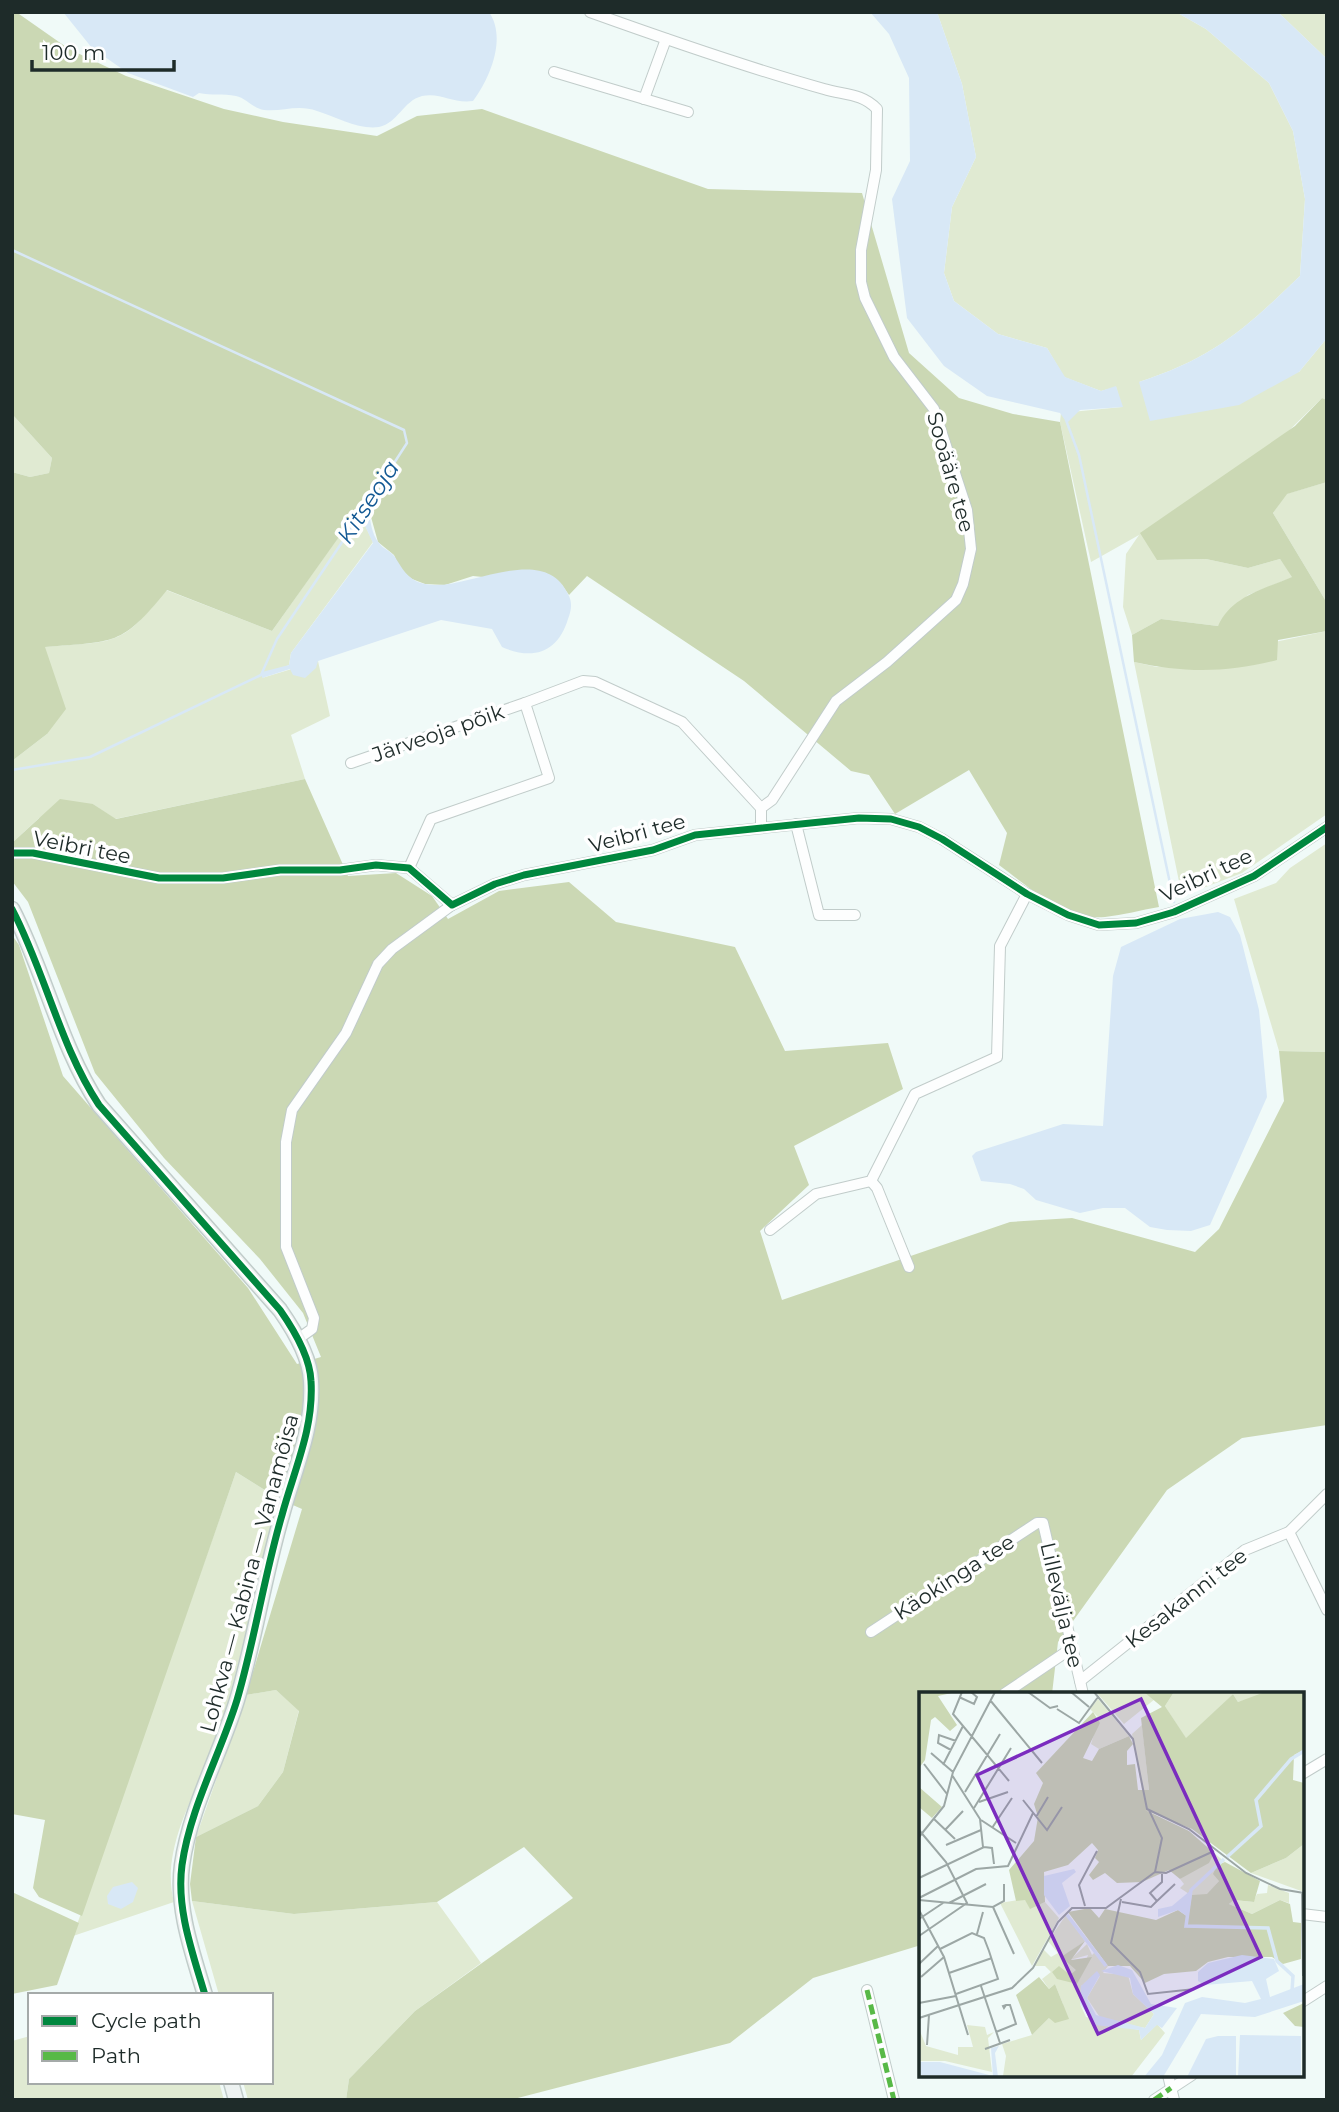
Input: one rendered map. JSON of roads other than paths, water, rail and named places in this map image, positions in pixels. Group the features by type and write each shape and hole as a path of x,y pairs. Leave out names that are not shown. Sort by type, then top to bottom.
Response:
{"street":[{"name":"Sooääre tee","path":"590,12 743,67 837,93 863,97 877,109 876,170 861,250 861,282 865,298 894,357 934,409 971,531 968,567 956,600 887,662 836,701 772,800 761,808"},
{"path":"644,99 666,40"},
{"path":"554,72 688,111"},
{"name":"Järveoja põik","path":"351,764 583,681 595,682 672,716 692,732 761,808"},
{"path":"452,905 409,868 431,819 549,778 525,703"},
{"path":"761,808 761,827"},
{"name":"Veibri tee","path":"298,1339 312,1329 314,1318 286,1247 286,1142 292,1110 301,1094 329,1061 378,964 392,949 452,905 495,884 524,875 653,850 695,835 796,824 891,819 919,827 965,852 1027,894 1083,921 1098,925 1136,923 1174,912 1254,876 1327,827"},
{"path":"796,824 819,915 855,915"},
{"name":"Veibri tee","path":"12,853 33,853 159,878 223,878 280,870 340,870 376,865 409,868"},
{"path":"770,1230 816,1194 871,1181 915,1094 997,1057 1000,946 1027,894"},
{"name":"Lohkva — Kabina — Vanamõisa","path":"12,909 35,955 86,1085 99,1105 267,1294 298,1339 311,1378 308,1432 269,1558 237,1697 187,1837 182,1868 186,1926 204,1993"},
{"path":"871,1181 877,1188 909,1267"},
{"name":"Kesakanni tee","path":"1080,1681 1245,1550 1289,1532 1327,1494"},
{"name":"Käokinga tee","path":"871,1632 1037,1523"},
{"name":"Lillevälja tee","path":"1037,1523 1043,1523 1083,1692"},
{"path":"1289,1532 1327,1610"},
{"path":"1007,1692 1072,1648"},
{"path":"1304,1772 1327,1759"},
{"path":"1304,1914 1327,1917"},
{"path":"1304,2001 1327,1986"},
{"path":"867,1990 894,2100"},
{"path":"1168,2077 1174,2100"},
{"path":"1154,2100 1189,2077"}],"water":[{"path":"63,12 489,12 494,22 496,46 490,70 473,101 422,96 410,102 386,125 371,127 356,125 310,109 260,109 240,97 231,95 199,93 193,97 128,73 92,48"},
{"path":"870,12 937,12 962,84 976,157 952,207 944,273 954,301 998,334 1047,348 1065,377 1101,391 1116,386 1123,407 1080,410 1067,423 1060,413 987,396 944,366 907,318 892,199 910,161 909,78 889,34"},
{"path":"1176,12 1278,12 1327,59 1327,338 1299,372 1239,405 1150,421 1139,382 1188,363 1227,340 1300,276 1305,199 1293,131 1269,83 1206,29"},
{"path":"368,503 376,539 393,555 407,574 419,583 441,585 522,569 541,571 556,578 568,594 571,604 564,630 558,639 543,651 524,653 502,647 492,629 441,620 318,661 316,668 305,678 293,675 290,669 262,678 262,672 289,665 291,653 373,543 360,515"},
{"path":"1218,912 1230,917 1240,935 1259,1010 1267,1097 1210,1225 1191,1231 1150,1227 1125,1208 1103,1208 1080,1213 1036,1200 1024,1189 1010,1184 981,1181 972,1156 976,1152 1063,1124 1103,1126 1113,976 1121,947 1180,919"},
{"path":"132,1882 138,1888 133,1902 121,1909 108,1904 107,1896 113,1887"}],"waterway":[{"name":"Kitseoja","path":"12,250 404,430 407,443 367,505"},
{"path":"1066,420 1079,455 1174,902"},
{"name":"Kitseoja","path":"12,770 90,757 261,675 277,639 361,514"}]}
